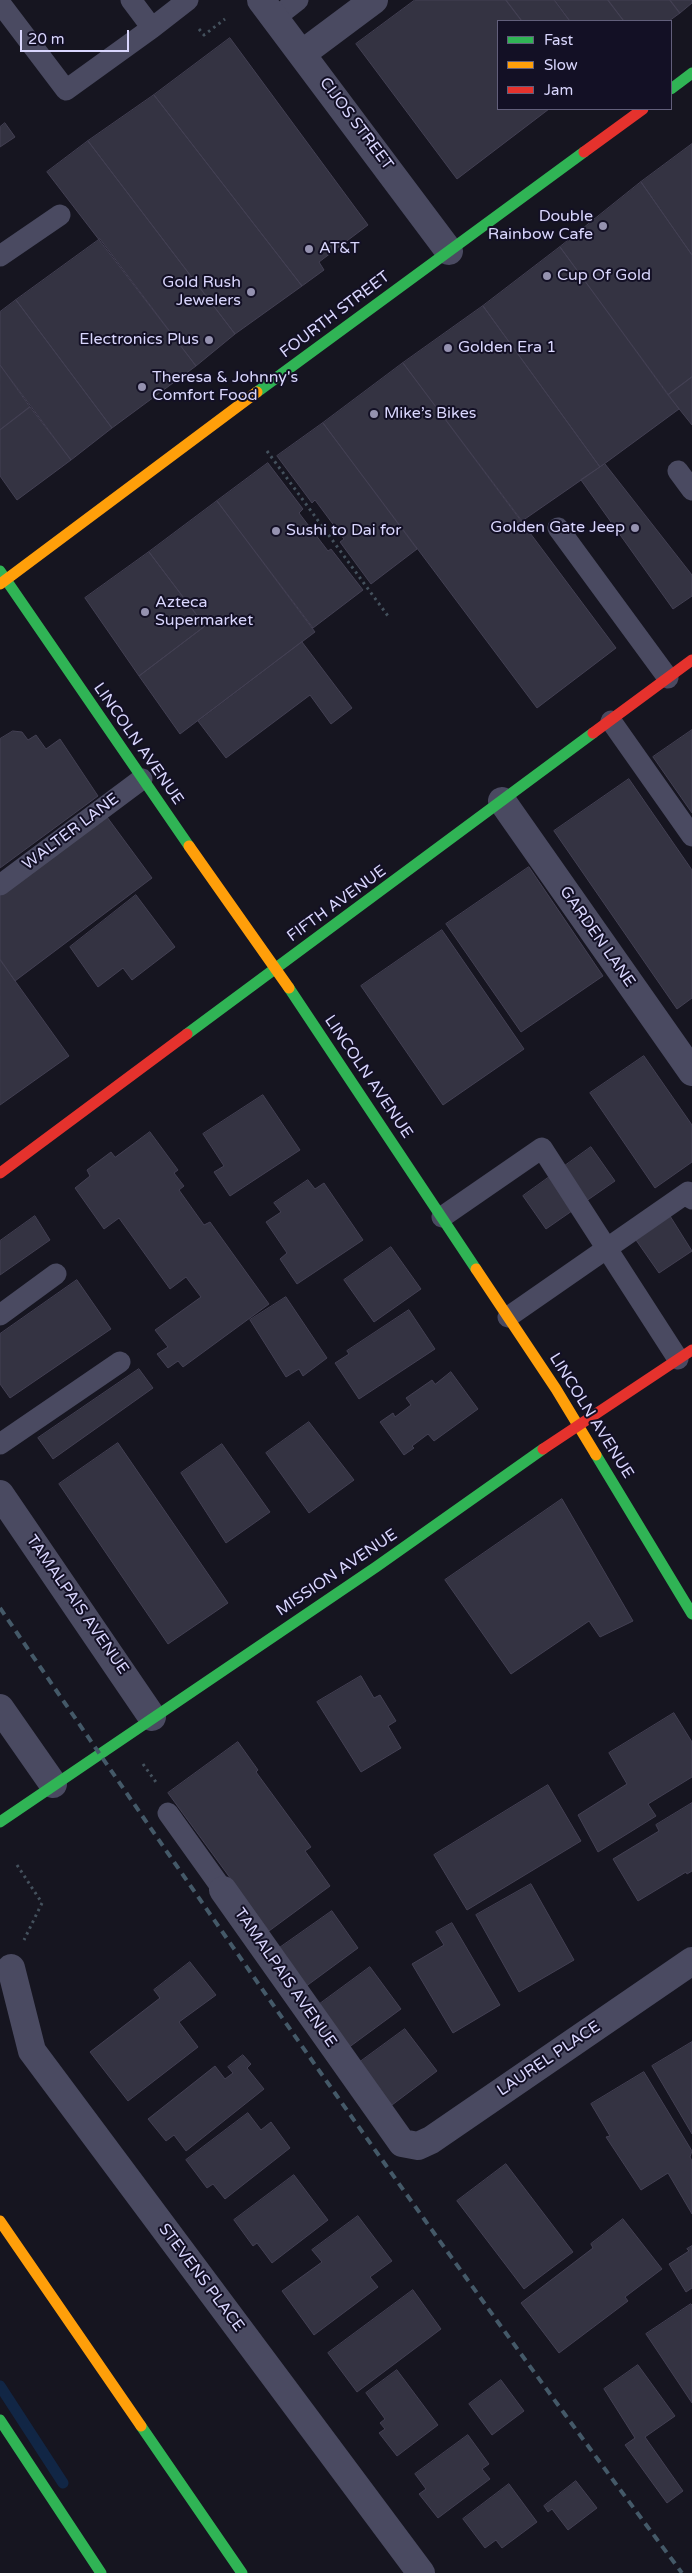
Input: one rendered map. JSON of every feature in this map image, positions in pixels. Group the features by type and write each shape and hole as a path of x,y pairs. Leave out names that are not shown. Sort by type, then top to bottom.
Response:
{"main road":[{"path":"672,88 692,73"},
{"name":"FOURTH STREET","path":"2,578 642,110"},
{"name":"LINCOLN AVENUE","path":"2,578 276,969 442,1217 578,1424 692,1614"},
{"name":"FIFTH AVENUE","path":"0,1173 692,660"},
{"name":"MISSION AVENUE","path":"0,1822 53,1784 376,1567 578,1424 685,1355"},
{"path":"0,2221 242,2573"},
{"path":"0,2420 101,2573"}],"street":[{"path":"303,53 374,0"},
{"name":"CIJOS STREET","path":"268,9 303,53 449,251"},
{"name":"GARDEN LANE","path":"502,801 628,994 692,1072"},
{"name":"TAMALPAIS AVENUE","path":"0,1494 152,1717"},
{"path":"0,1708 53,1784"},
{"name":"TAMALPAIS AVENUE","path":"223,1890 402,2143"},
{"name":"LAUREL PLACE","path":"402,2143 418,2146 431,2140 692,1961"},
{"name":"STEVENS PLACE","path":"11,1968 32,2051 421,2573"}],"lane":[{"path":"131,0 152,28"},
{"path":"0,3 66,90 188,0"},
{"path":"268,9 298,0"},
{"path":"0,256 60,215"},
{"path":"678,471 692,490"},
{"path":"558,528 668,678"},
{"path":"610,721 692,836"},
{"name":"WALTER LANE","path":"0,884 142,779"},
{"path":"442,1217 542,1148 605,1248 685,1355"},
{"path":"508,1317 688,1192 692,1198"},
{"path":"0,1315 56,1274"},
{"path":"0,1444 120,1362"},
{"name":"TAMALPAIS AVENUE","path":"168,1813 223,1890"}],"path":[{"path":"267,451 388,616"},
{"path":"124,1736 166,1797 168,1813"},
{"path":"11,1968 42,1903 17,1865"}],"building":[{"path":"415,0 506,0 521,20 497,20 497,110 548,110 457,179 356,44"},
{"path":"506,0 554,0 569,20 521,20"},
{"path":"555,0 608,0 623,20 569,20"},
{"path":"608,0 670,0 680,13 670,20 623,20"},
{"path":"670,0 692,0 692,3 680,13"},
{"path":"230,38 368,225 319,262 324,270 302,286 154,95"},
{"path":"154,95 302,286 235,334 88,141"},
{"path":"5,123 15,137 0,147 0,127"},
{"path":"88,141 235,334 196,366 47,172"},
{"path":"692,144 692,255 641,182"},
{"path":"641,182 692,255 692,377 668,395 560,247"},
{"path":"100,239 196,366 112,428 16,300"},
{"path":"560,247 679,409 600,467 483,306"},
{"path":"16,300 112,428 71,460 0,365 0,312"},
{"path":"483,306 600,467 522,521 403,363"},
{"path":"403,363 616,648 537,708 323,423"},
{"path":"0,365 30,407 0,430"},
{"path":"692,377 692,425 668,395"},
{"path":"30,407 71,460 17,500 0,476 0,430"},
{"path":"323,423 417,549 371,584 340,542 344,539 315,500 312,503 277,456"},
{"name":"Sushi to Dai for","path":"268,463 303,509 299,513 328,551 331,549 363,590 313,628 217,501"},
{"name":"Golden Gate Jeep","path":"605,464 692,575 692,596 673,609 581,480"},
{"path":"217,501 315,632 180,734 139,676 205,626 149,552"},
{"name":"Azteca Supermarket","path":"149,552 205,626 139,676 85,598"},
{"path":"302,642 352,708 331,724 310,695 226,758 198,721"},
{"path":"692,730 692,813 653,757"},
{"path":"13,731 22,732 28,740 36,735 46,749 60,739 98,796 0,868 0,739"},
{"path":"629,779 692,870 692,998 677,1009 554,831"},
{"path":"107,817 152,878 15,981 0,959 0,896"},
{"path":"529,867 603,976 521,1032 446,924"},
{"path":"136,895 175,947 132,980 123,968 98,987 70,947"},
{"path":"442,930 524,1049 443,1105 361,986"},
{"path":"0,960 69,1056 0,1105"},
{"path":"644,1056 692,1125 692,1162 655,1188 590,1093"},
{"path":"263,1095 300,1150 230,1196 214,1172 224,1166 203,1134"},
{"path":"150,1132 178,1170 174,1173 184,1186 179,1190 204,1225 210,1222 269,1304 183,1367 178,1361 168,1368 157,1354 168,1347 155,1330 201,1297 186,1277 170,1289 119,1218 104,1229 75,1188 90,1176 87,1170 111,1152 115,1157"},
{"path":"591,1147 615,1181 546,1229 523,1196"},
{"path":"308,1180 315,1189 324,1183 363,1240 297,1284 280,1259 287,1253 266,1222 281,1212 274,1203"},
{"path":"35,1216 50,1240 0,1275 0,1241"},
{"path":"670,1216 692,1251 659,1273 636,1240"},
{"path":"391,1247 421,1289 374,1322 344,1280"},
{"path":"77,1280 111,1329 10,1398 0,1384 0,1334"},
{"path":"286,1297 327,1358 303,1376 299,1369 286,1377 250,1320"},
{"path":"409,1310 435,1349 359,1399 335,1363 349,1354 347,1351"},
{"path":"139,1369 153,1388 53,1459 38,1438"},
{"path":"451,1372 478,1409 434,1441 428,1434 412,1446 414,1448 404,1455 380,1422 393,1413 395,1417 411,1405 406,1398 432,1380 435,1384"},
{"path":"309,1422 354,1480 309,1513 266,1453"},
{"path":"118,1443 228,1603 168,1644 59,1484"},
{"path":"222,1444 270,1512 226,1543 181,1473"},
{"path":"562,1499 633,1621 600,1637 589,1621 511,1674 445,1580"},
{"path":"361,1676 374,1698 380,1695 396,1721 388,1726 401,1748 361,1772 317,1702"},
{"path":"674,1713 692,1742 692,1777 648,1804 656,1816 598,1852 578,1815 627,1784 609,1753"},
{"path":"238,1742 258,1770 256,1772 311,1847 305,1851 330,1886 269,1931 168,1793"},
{"path":"548,1785 581,1841 467,1910 434,1855"},
{"path":"692,1803 692,1871 687,1874 686,1872 638,1901 613,1859 659,1831 656,1825"},
{"path":"531,1884 574,1960 519,1992 476,1915"},
{"path":"332,1911 358,1948 305,1987 278,1949"},
{"path":"452,1923 500,2005 453,2033 412,1964 444,1945 436,1932"},
{"path":"190,1962 216,1995 179,2022 198,2047 128,2101 90,2052 160,1998 154,1990"},
{"path":"370,1967 401,2009 348,2048 317,2006"},
{"path":"405,2029 437,2071 392,2105 360,2062"},
{"path":"692,2042 692,2134 652,2066"},
{"path":"243,2055 251,2064 247,2068 264,2089 186,2151 174,2135 166,2141 148,2119 215,2066 225,2079 233,2073 228,2067"},
{"path":"644,2072 692,2151 690,2157 692,2161 692,2214 668,2173 641,2190 606,2137 610,2136 591,2104"},
{"path":"248,2113 261,2130 271,2122 290,2148 225,2199 213,2184 207,2188 186,2160"},
{"path":"506,2164 573,2252 524,2289 457,2201"},
{"path":"294,2175 328,2220 272,2263 257,2243 253,2246 234,2220"},
{"path":"358,2216 392,2261 370,2277 378,2287 314,2335 282,2291 322,2262 312,2250"},
{"path":"623,2219 662,2269 625,2297 628,2301 559,2353 521,2303 593,2248 591,2244"},
{"path":"692,2246 692,2288 686,2292 669,2264 689,2251 687,2249"},
{"path":"413,2290 441,2329 357,2392 328,2353"},
{"path":"692,2305 692,2403 646,2334"},
{"path":"638,2365 675,2416 645,2437 683,2491 667,2503 625,2445 635,2438 604,2389"},
{"path":"397,2370 438,2425 397,2456 379,2433 385,2429 380,2423 385,2419 366,2393"},
{"path":"501,2380 524,2411 492,2435 469,2404"},
{"path":"468,2435 489,2464 482,2469 490,2479 438,2518 419,2494 426,2489 415,2474"},
{"path":"576,2481 597,2508 568,2530 552,2509 548,2512 544,2506"},
{"path":"509,2484 537,2522 502,2548 496,2540 485,2548 463,2519"}],"waterway":[{"path":"0,2386 63,2483"}],"railway":[{"path":"0,1608 167,1852 421,2215 682,2573"}],"traffic: fast":[{"path":"672,88 692,73"},
{"path":"257,392 584,152"},
{"path":"0,571 189,846"},
{"path":"187,1034 593,733"},
{"path":"289,988 476,1269"},
{"path":"0,1822 376,1567 543,1449"},
{"path":"596,1455 692,1614"},
{"path":"0,2420 101,2573"},
{"path":"141,2426 242,2573"}],"traffic: slow":[{"path":"0,584 257,392"},
{"path":"189,846 289,988"},
{"path":"476,1269 556,1389 596,1455"},
{"path":"0,2221 141,2426"}],"traffic: jam":[{"path":"584,152 642,110"},
{"path":"593,733 692,660"},
{"path":"0,1173 187,1034"},
{"path":"543,1449 692,1350"}],"place":[{"name":"Double Rainbow Cafe","path":"603,226"},
{"name":"AT&T","path":"309,249"},
{"name":"Cup Of Gold","path":"547,276"},
{"name":"Gold Rush Jewelers","path":"251,292"},
{"name":"Electronics Plus","path":"209,340"},
{"name":"Golden Era 1","path":"448,348"},
{"name":"Theresa & Johnny's Comfort Food","path":"142,387"},
{"name":"Mike’s Bikes","path":"374,414"},
{"name":"Golden Gate Jeep","path":"635,528"},
{"name":"Sushi to Dai for","path":"276,531"},
{"name":"Azteca Supermarket","path":"145,612"}]}
